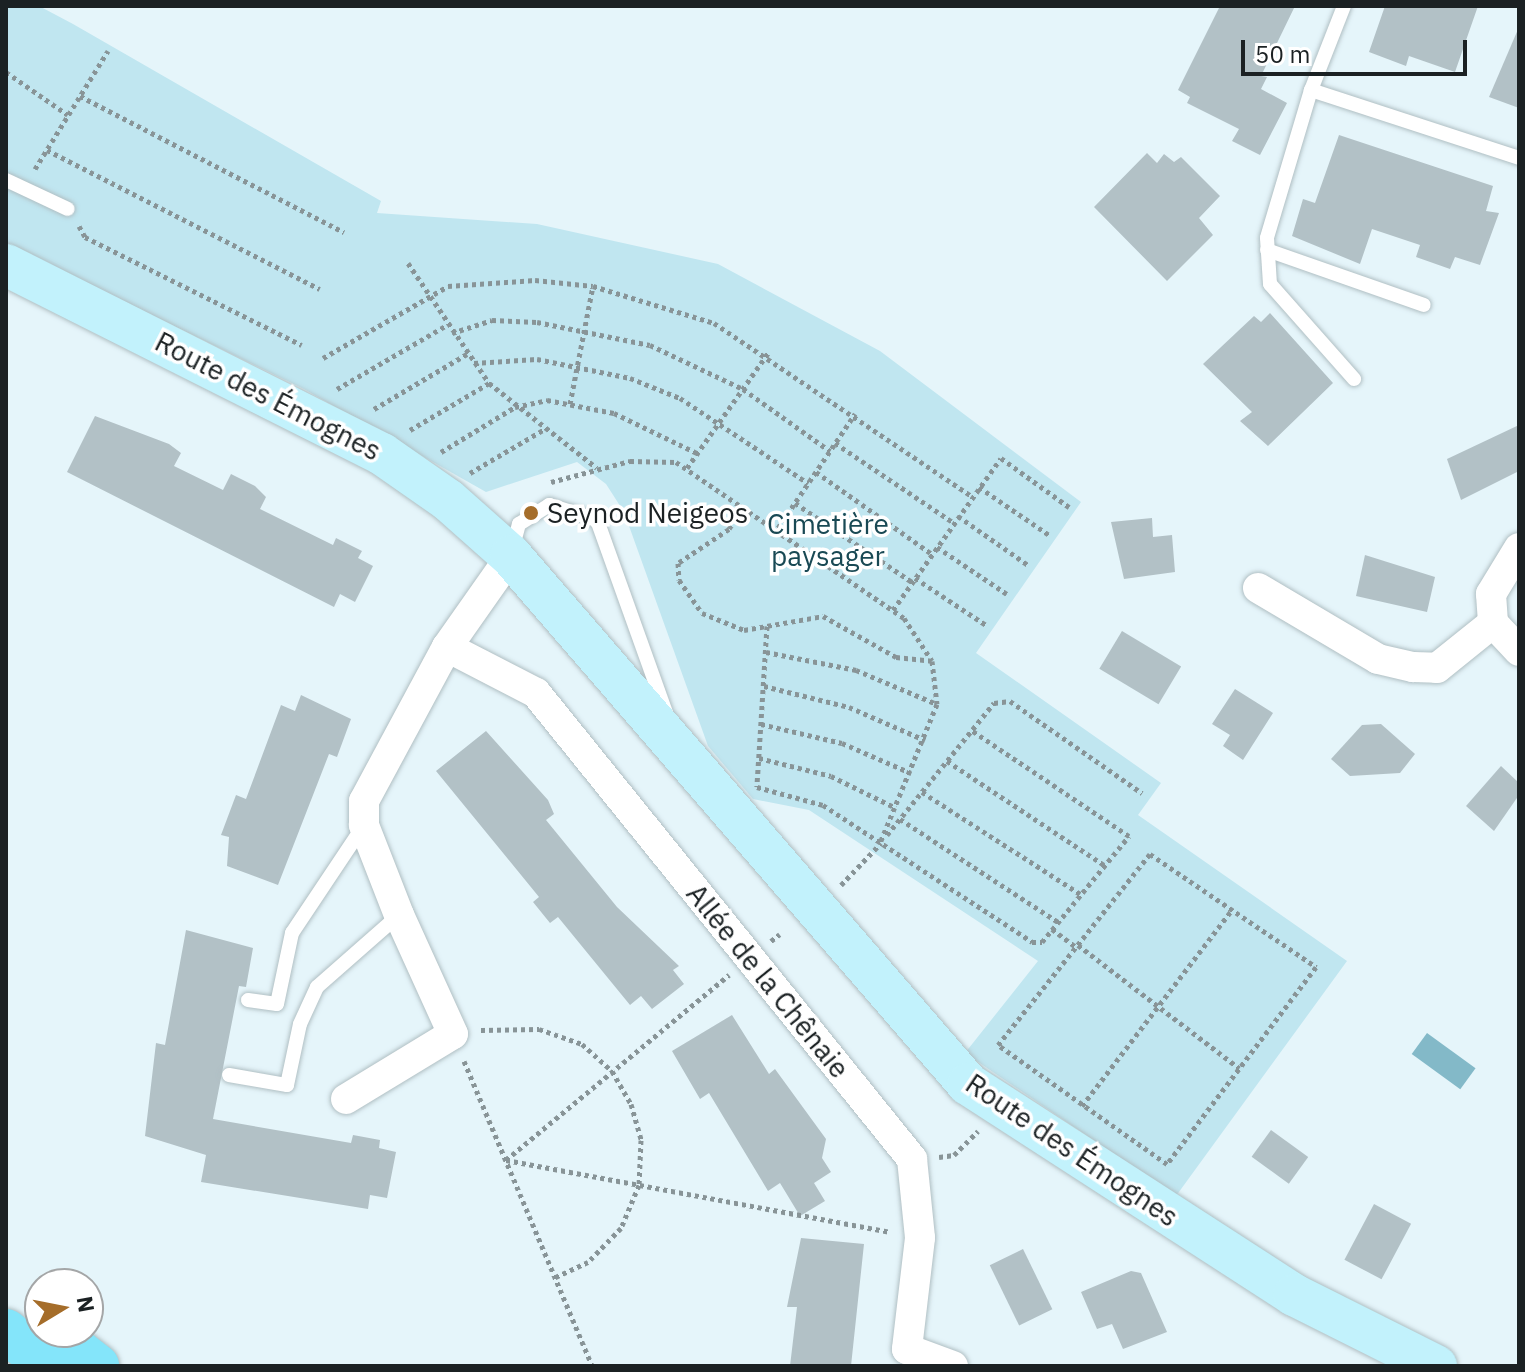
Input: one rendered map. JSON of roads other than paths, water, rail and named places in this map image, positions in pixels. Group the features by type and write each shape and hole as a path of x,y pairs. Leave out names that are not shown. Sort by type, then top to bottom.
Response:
{"main road":[{"path":"6,1301 24,1312"},
{"path":"6,1331 48,1366"},
{"path":"74,1348 97,1366"}],"street":[{"name":"Route des Émognes","path":"6,265 382,454 511,556 677,746 926,1042 995,1105 1294,1295 1436,1366"},
{"path":"1519,548 1491,594 1493,623 1519,651"},
{"path":"346,1099 453,1034 399,915 364,825 376,768 447,647 511,556"},
{"path":"1258,588 1378,659 1413,667 1437,668 1493,623"},
{"name":"Allée de la Chênaie","path":"447,647 536,693 912,1159 920,1238 906,1358 953,1366"}],"lane":[{"path":"1344,6 1311,90 1267,250 1270,284 1354,379"},
{"path":"1311,90 1519,158"},
{"path":"6,180 68,209"},
{"path":"1267,250 1424,305"},
{"name":"Route des Émognes","path":"511,556 517,526 531,513 566,506 597,520 677,746"},
{"path":"248,1000 277,1004 292,933 364,825"},
{"path":"229,1075 287,1085 317,987 399,915"}],"place":[{"name":"Seynod Neigeos","path":"531,513"}],"park label":[{"name":"Cimetière paysager","path":"828,540"}]}
